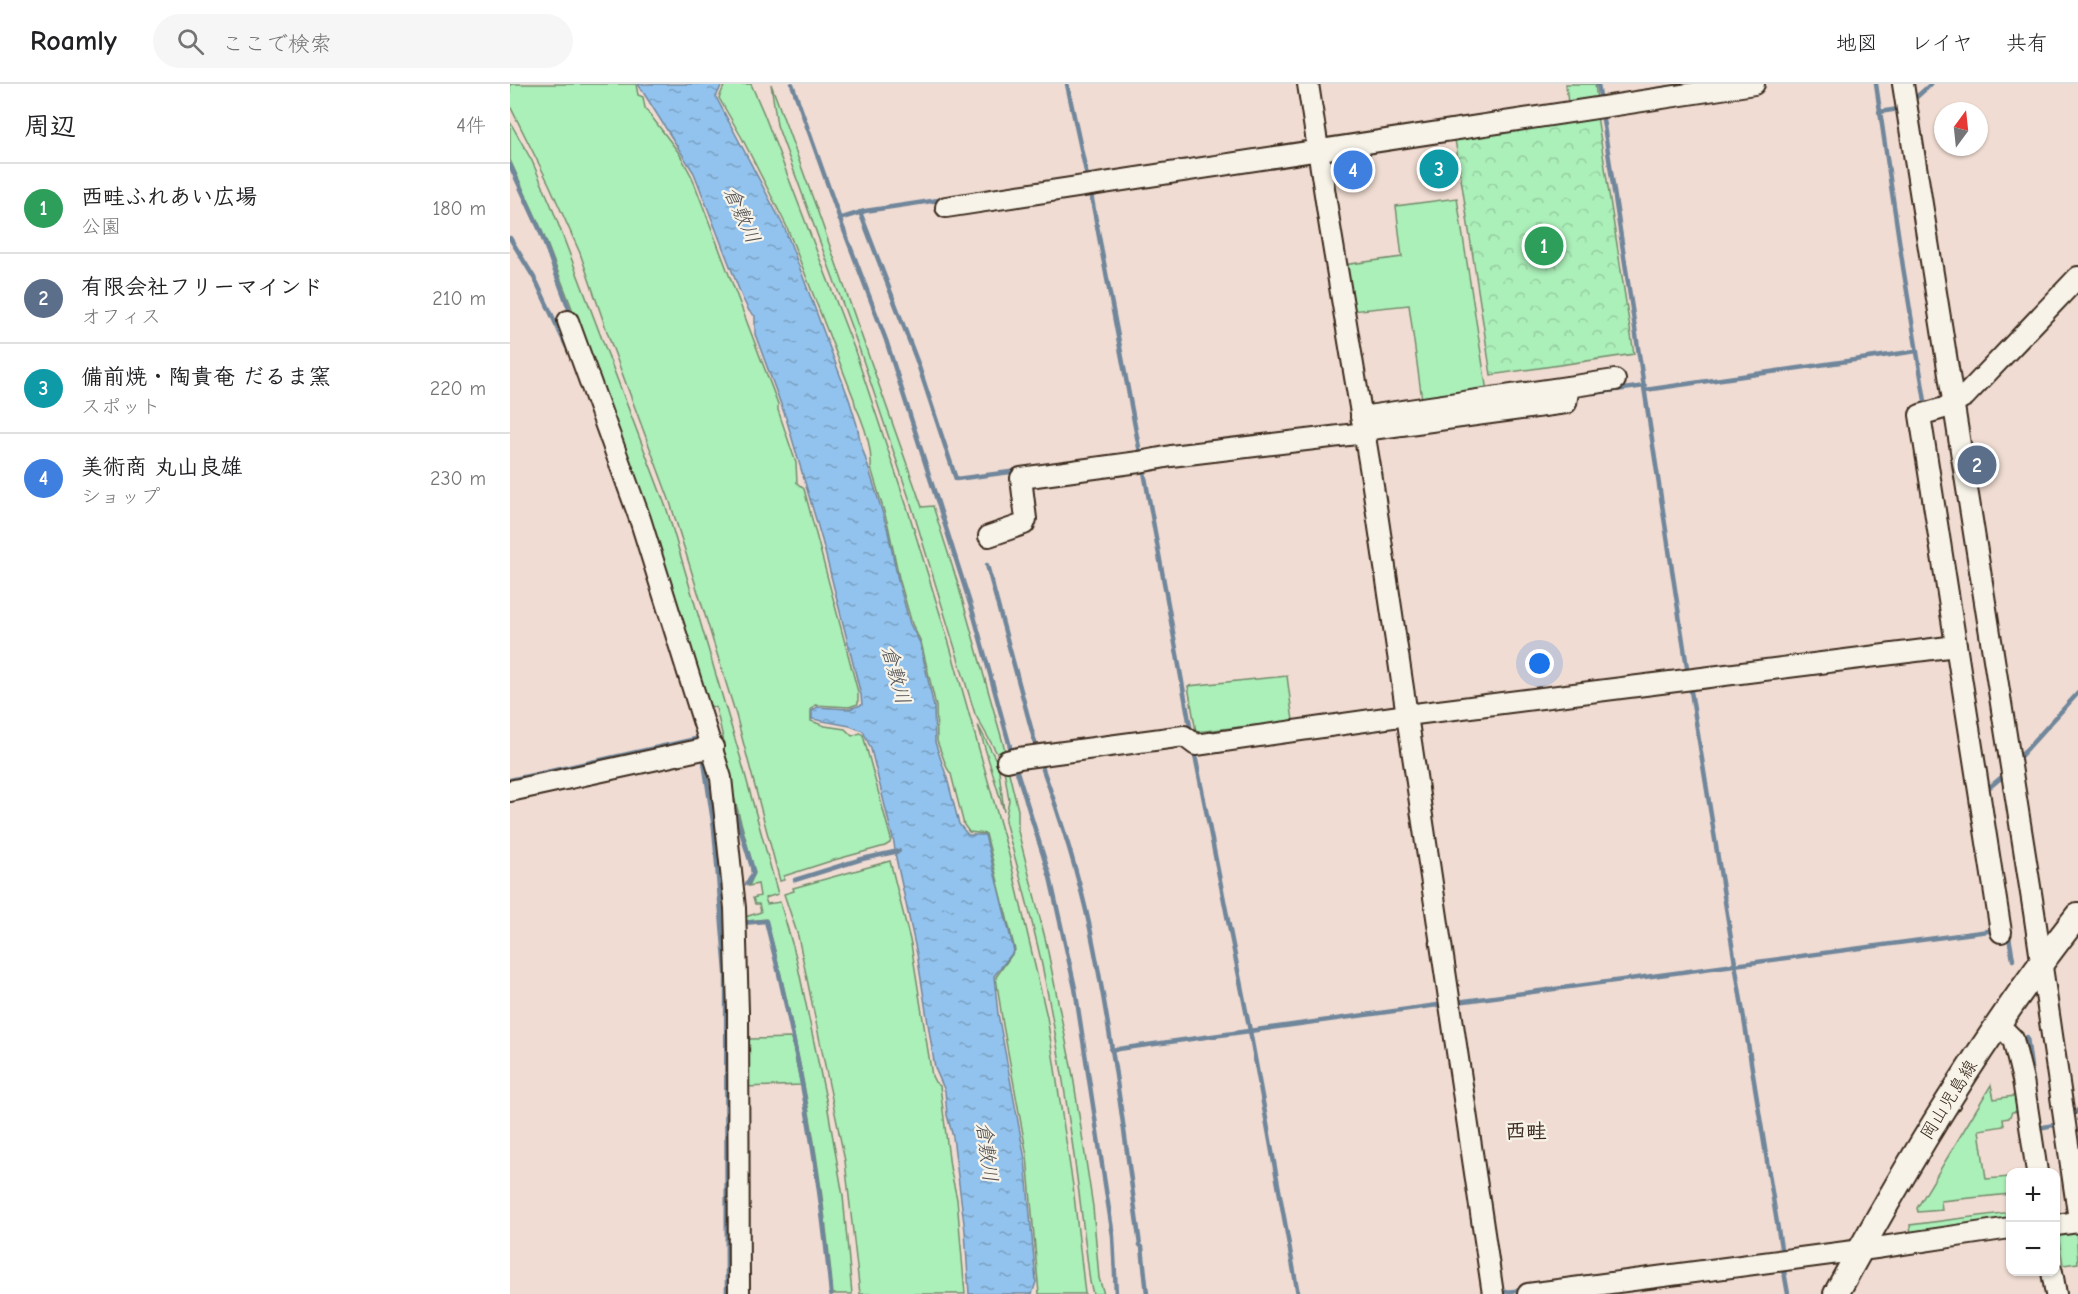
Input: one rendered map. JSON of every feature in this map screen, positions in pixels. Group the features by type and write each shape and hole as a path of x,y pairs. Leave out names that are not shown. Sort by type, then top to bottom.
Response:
{"main road":[{"name":"岡山児島線","path":"1836,1294 1868,1249 2078,915"},
{"name":"岡山児島線","path":"1852,1294 1868,1249 1894,1189 1952,1093 2008,1008 2078,935"}],"street":[{"path":"1308,84 1402,716 1493,1294"},
{"path":"946,207 1754,84"},
{"path":"1903,84 2042,971 2060,1079 2072,1124 2078,1213"},
{"path":"2000,928 1920,416 1953,404 1965,396 2078,277"},
{"path":"568,321 640,519 705,748 721,778 735,908 738,1012 739,1294"},
{"path":"989,536 1024,524 1026,519 1020,478 1360,429 1566,403 1568,393 1615,380"},
{"path":"1026,758 1402,716 1689,680 1955,643"},
{"path":"510,791 705,748"},
{"path":"2006,1032 2013,1039 2023,1080 2036,1168"},
{"path":"1528,1294 2006,1229"},
{"path":"2053,1276 2056,1294"}],"green space":[{"path":"510,84 636,84 638,95 643,97 645,108 679,153 692,177 778,404 796,463 797,483 804,489 858,692 858,704 849,707 815,705 811,710 811,721 845,729 852,736 860,733 863,735 891,839 890,843 885,846 784,876 784,880 780,881 736,715 670,502 580,253 510,106"},
{"path":"725,84 751,84 764,114 854,348 949,643 1009,855 1047,1017 1073,1186 1085,1294 1039,1294 1027,1156 996,977 1015,950 986,834 969,832 964,825 951,774 937,741 936,706 921,642 912,624 899,578 888,525 871,468 870,448 854,399 786,225 719,98"},
{"path":"771,84 922,507 933,506 957,581 1007,757 1003,758 998,755 975,714 911,504 860,351 777,125"},
{"path":"1566,84 1595,84 1597,100 1568,104"},
{"path":"1597,116 1634,354 1491,375 1455,139"},
{"path":"510,122 532,161 551,205 667,510 740,756 778,894 765,898 767,904 780,902 796,957 827,1104 843,1196 852,1294 833,1294 813,1135 785,994 766,919 747,921 745,917 761,912 759,904 755,904 753,898 760,896 758,884 749,886 755,873 721,750 724,742 716,708 708,705 666,568 588,350 541,228 510,160"},
{"path":"1457,198 1487,392 1422,400 1409,305 1351,311 1343,265 1402,257 1396,206"},
{"path":"1287,676 1293,721 1196,732 1188,686"},
{"path":"978,725 996,760 1000,763 1004,811"},
{"path":"1004,769 1008,769 1018,810 1018,831 1046,942 1073,1076 1093,1207 1099,1278 1104,1294 1093,1294 1090,1282 1059,1055 1036,940 1005,821 1009,800"},
{"path":"890,861 911,944 932,1076 940,1086 950,1167 957,1199 965,1294 860,1294 845,1161 798,936 784,894 794,891 793,888"},
{"path":"748,1034 750,1039 791,1038 801,1085 745,1087"},
{"path":"1991,1085 1994,1099 2021,1095 2019,1111 2012,1112 2009,1118 2003,1119 2004,1126 1979,1130 1986,1179 2006,1177 2006,1194 1941,1201 1942,1210 1918,1212 1917,1208"},
{"path":"2006,1213 2006,1223 1911,1235 1910,1225"},
{"path":"2076,1225 2078,1263 2063,1265 2060,1228"}],"water":[{"name":"倉敷川","path":"638,84 722,84 716,97 785,229 849,399 887,527 910,624 920,643 934,707 935,742 959,824 968,835 985,835 1014,951 994,976 998,1014 1025,1159 1036,1282 1032,1294 969,1294 965,1231 945,1091 935,1068 917,954 894,843 871,749 863,731 850,726 812,719 812,711 817,707 848,709 862,705 822,540 786,418 755,334 755,316 749,311 742,297 694,173"}],"waterway":[{"path":"792,84 886,340 974,616 1012,754"},
{"path":"1067,84 1088,181"},
{"path":"1598,84 1601,102"},
{"path":"1876,84 1926,407"},
{"path":"1911,102 1931,84"},
{"path":"1879,112 1899,109"},
{"path":"1602,113 1688,674"},
{"path":"510,165 539,228 572,317"},
{"path":"1090,189 1141,458"},
{"path":"839,219 865,211 945,199"},
{"path":"860,212 917,361 956,479 1018,471"},
{"path":"510,238 536,281 569,352"},
{"path":"1645,390 1917,351"},
{"path":"1594,393 1645,386"},
{"path":"1143,466 1191,732"},
{"path":"987,565 1037,750"},
{"path":"1690,685 1782,1254"},
{"path":"2017,760 2078,693"},
{"path":"510,780 700,738"},
{"path":"1194,750 1250,1031 1298,1294"},
{"path":"703,755 714,828 726,972 727,1294"},
{"path":"1040,761 1080,886 1098,967 1112,1046 1147,1294"},
{"path":"1015,765 1050,877 1075,988 1113,1236 1116,1294"},
{"path":"1985,791 2003,776"},
{"path":"733,805 752,867 753,874 747,884"},
{"path":"795,880 862,859 899,851"},
{"path":"742,923 766,921 788,1013 806,1106 831,1294"},
{"path":"1457,1002 1996,930"},
{"path":"2008,931 2013,960"},
{"path":"1111,1050 1445,1004"},
{"path":"2027,1037 2033,1082"},
{"path":"2071,1117 2078,1110"},
{"path":"2039,1128 2058,1124"},
{"path":"1783,1266 1788,1294"},
{"path":"1505,1292 1523,1290"}],"place":[{"name":"備前焼・陶貴奄 だるま窯","path":"1439,169"},
{"name":"美術商 丸山良雄","path":"1353,170"},
{"name":"西畦ふれあい広場","path":"1544,246"},
{"name":"有限会社フリーマインド","path":"1977,465"}],"district":[{"name":"西畦","path":"1526,1131"}]}
